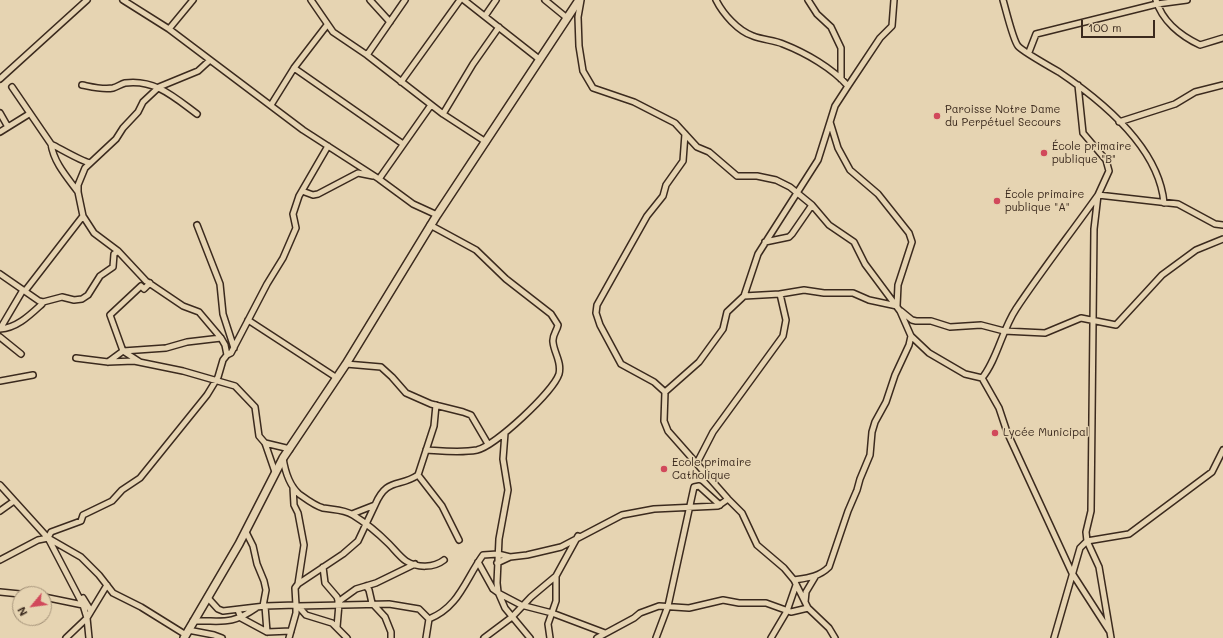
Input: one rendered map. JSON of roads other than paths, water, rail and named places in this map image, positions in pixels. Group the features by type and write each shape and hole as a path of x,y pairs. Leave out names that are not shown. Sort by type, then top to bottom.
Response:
{"main road":[{"path":"186,634 246,532 283,458 346,364 430,225 486,142 539,59 580,0"}],"street":[{"path":"0,79 87,0"},
{"path":"122,0 169,29 304,130 378,178 413,204 437,215"},
{"path":"169,29 194,0"},
{"path":"311,0 333,32 367,55 443,114 486,142"},
{"path":"370,0 390,22"},
{"path":"367,55 405,0"},
{"path":"401,82 460,0"},
{"path":"464,0 539,59"},
{"path":"485,16 496,0"},
{"path":"545,0 567,18"},
{"path":"580,0 578,18 578,46 583,72 594,88 651,110 675,123 698,147 710,152 737,176 758,176 776,180 796,193 812,205 829,224 854,242 864,264 897,306 911,336 929,353 965,374 982,378 998,408 1007,432 1072,573 1111,636"},
{"path":"716,0 722,10 746,33 782,43 800,51 841,79 848,86"},
{"path":"808,0 817,14 831,27 841,48 841,79"},
{"path":"836,638 829,628 808,608 794,580 778,561 757,545 742,512 728,499 698,463 668,431 664,421 665,392 699,362 723,329 727,312 744,296 758,254 818,160 835,106 880,38 892,26 894,0"},
{"path":"1003,0 1018,46 1078,85 1119,122 1150,158 1162,186 1164,203"},
{"path":"1029,52 1036,34 1157,2 1187,0"},
{"path":"1157,2 1170,24 1189,40 1200,45 1223,38"},
{"path":"271,105 294,68 327,24"},
{"path":"443,114 473,64 499,27"},
{"path":"210,60 198,71 159,87 143,102 138,112 123,128 116,139 85,168 78,185 78,192 83,216 94,233 118,251 150,283 184,306 199,312 221,338 225,345 227,355"},
{"path":"294,68 403,144"},
{"path":"82,85 113,88 123,83 142,83 159,87 197,114"},
{"path":"982,378 987,371 1004,331 1016,310 1098,194 1110,171 1106,160 1083,133 1078,85"},
{"path":"1119,122 1175,104 1195,92 1223,85"},
{"path":"12,88 51,144 73,154 84,162 90,163"},
{"path":"378,178 431,105"},
{"path":"0,113 8,127"},
{"path":"0,132 29,114"},
{"path":"830,122 838,148 850,170 878,194 909,233 912,242 898,285 897,306"},
{"path":"665,392 654,382 621,364 600,325 596,313 597,305 647,216 663,196 666,186 683,161 685,134"},
{"path":"51,144 52,153 59,166 78,192"},
{"path":"48,538 51,532 81,521 84,515 112,501 122,490 140,478 207,395 217,380 223,360 234,348 292,238 296,228 294,214 302,191 328,146"},
{"path":"302,191 313,195 318,194 358,173 378,178"},
{"path":"1098,194 1178,204 1215,224 1223,225"},
{"path":"1098,194 1094,228 1091,511 1086,532 1087,541 1099,567 1111,636"},
{"path":"765,242 789,237 812,205"},
{"path":"0,329 24,290 83,216"},
{"path":"197,225 220,284 223,314 234,348"},
{"path":"426,450 449,452 479,450 505,433 553,386 559,374 560,365 553,342 558,328 556,319 506,279 476,250 430,225"},
{"path":"900,311 916,322 931,321 950,327 981,325 1004,331 1045,333 1081,318 1116,324 1162,275 1196,250 1223,239"},
{"path":"0,274 44,302 62,297 82,300 88,295 100,276 113,268 114,254 118,251"},
{"path":"142,364 123,350 110,315 141,286 144,289 150,283"},
{"path":"744,296 780,294 804,290 824,293 853,293 869,300 897,306"},
{"path":"698,463 712,432 783,336 786,320 780,294"},
{"path":"0,329 14,326 29,316 42,304"},
{"path":"248,320 337,378"},
{"path":"794,580 815,577 826,570 833,557 848,511 870,455 872,432 875,422 886,402 895,375 909,345 911,336"},
{"path":"0,337 21,354"},
{"path":"108,362 123,350 166,348 187,342 221,338"},
{"path":"76,358 108,362 134,361 142,364 183,371 235,386 252,402 256,412 259,436 265,443 275,472"},
{"path":"346,364 381,367 406,393 436,405 471,415 488,444"},
{"path":"0,381 33,375"},
{"path":"298,584 343,554 358,541 379,495 388,486 412,479 418,475 434,426 436,405"},
{"path":"505,433 503,459 508,490 497,563 498,592 505,608 530,638"},
{"path":"265,443 290,448"},
{"path":"1054,638 1080,548 1087,541 1129,534 1212,472 1223,450"},
{"path":"283,458 286,473 298,493 323,508 334,508 352,514 388,542 405,561 424,566 438,564 444,560"},
{"path":"418,475 442,506 459,540"},
{"path":"0,485 48,538 77,590 91,610"},
{"path":"656,638 668,606 686,532 688,509 694,488 697,485 720,505"},
{"path":"289,638 296,613 297,606 295,588 298,584 304,545 298,513 294,505 293,486"},
{"path":"497,563 510,557 527,555 561,546 578,536 622,515 654,509 688,509 720,505 728,499"},
{"path":"0,511 14,501"},
{"path":"352,514 375,505"},
{"path":"246,532 255,552 257,564 266,590 264,606 267,632"},
{"path":"484,638 512,618 531,597 556,576 578,536"},
{"path":"0,560 38,540 48,538 80,557 113,593 141,606 186,634 214,635 222,638"},
{"path":"429,619 438,615 452,604 482,555 498,554 510,557"},
{"path":"478,562 493,589 498,592 524,606 552,613 605,633"},
{"path":"338,603 356,589 415,564"},
{"path":"324,567 326,583 337,597 337,627"},
{"path":"550,638 548,624 556,601 556,576"},
{"path":"805,603 806,592 815,577"},
{"path":"66,638 87,618 107,585"},
{"path":"771,638 787,611 796,585"},
{"path":"366,586 369,590 372,603 385,617 391,632 391,638"},
{"path":"77,590 87,618 89,638"},
{"path":"0,592 12,593"},
{"path":"208,598 218,609 223,611 264,606 372,603 390,604 419,609 429,619"},
{"path":"52,599 83,605"},
{"path":"597,638 634,618 640,612 648,608 668,606 690,608 724,600 739,603 766,603 790,612 808,608"},
{"path":"297,606 306,615 332,623 347,638"},
{"path":"193,621 226,622 241,618 257,607"},
{"path":"238,610 241,618 267,632 291,631"},
{"path":"424,638 429,619"}],"place":[{"name":"Paroisse Notre Dame du Perpétuel Secours","path":"937,116"},
{"name":"École primaire publique \"B\"","path":"1044,153"},
{"name":"École primaire publique \"A\"","path":"997,201"},
{"name":"Lycée Municipal","path":"995,433"},
{"name":"Ecole primaire Catholique","path":"664,469"}]}
